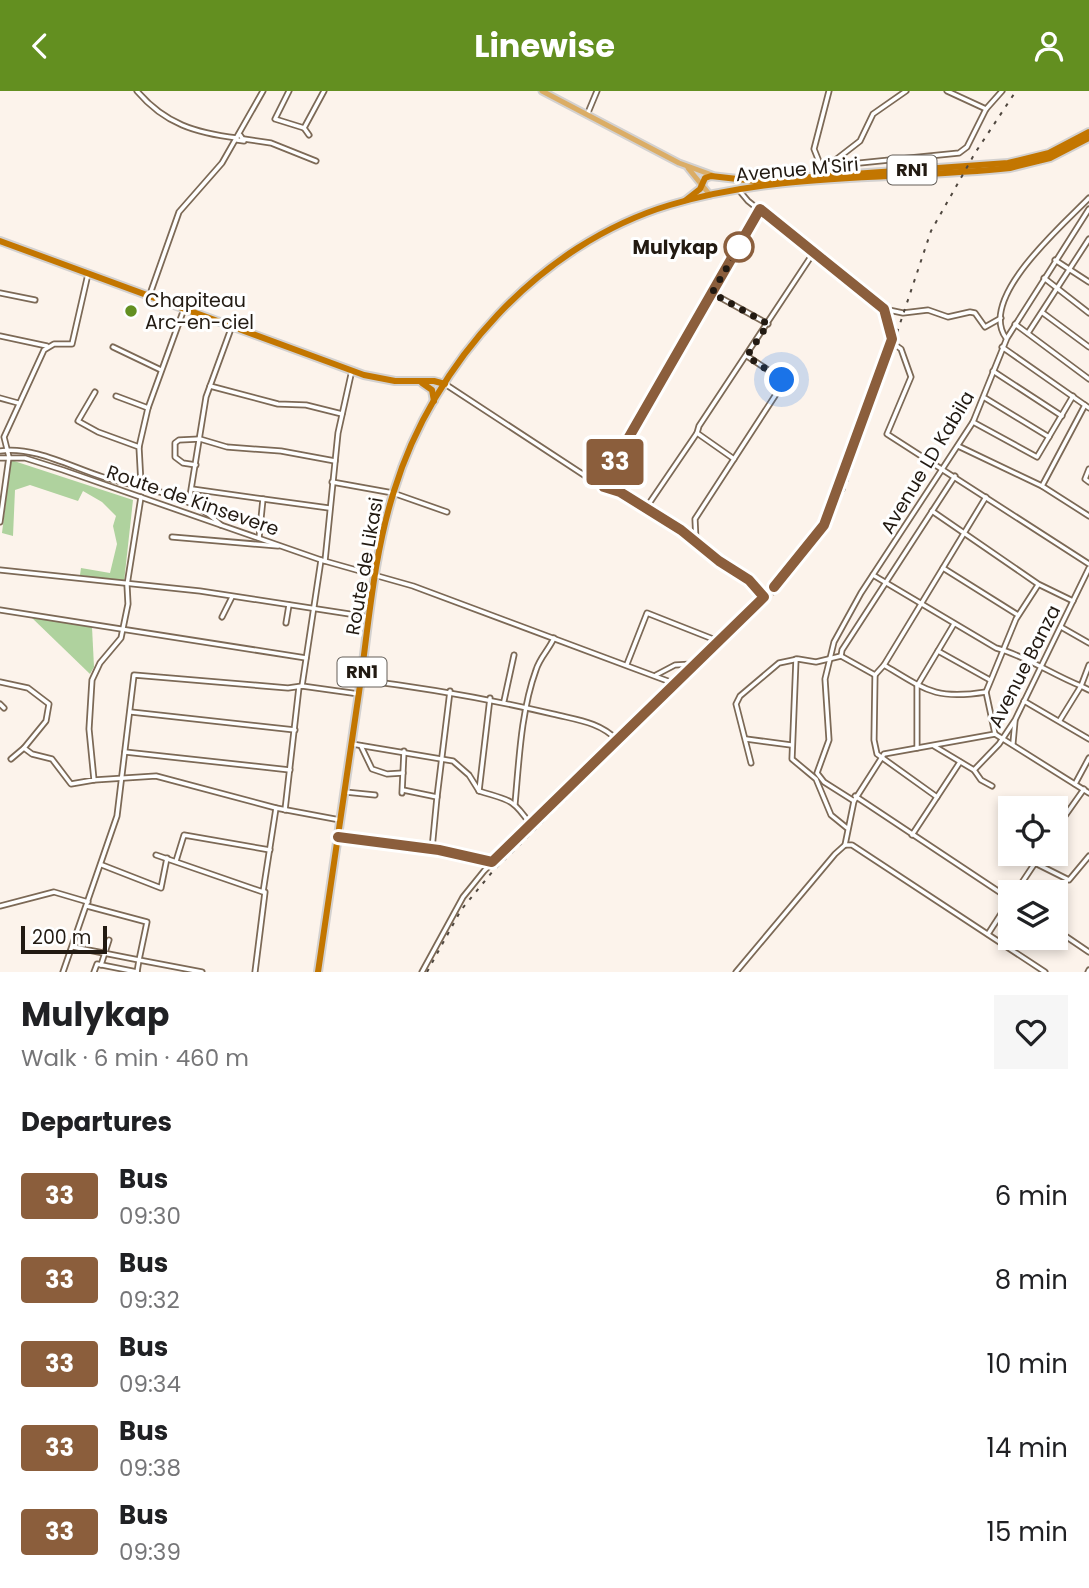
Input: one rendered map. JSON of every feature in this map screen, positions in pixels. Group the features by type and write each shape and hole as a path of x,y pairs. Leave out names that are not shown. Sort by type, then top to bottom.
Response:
{"highway":[{"name":"Avenue M'Siri","path":"715,176 755,181 1008,163 1049,153 1089,132"},
{"name":"Avenue M'Siri","path":"445,384 457,365 506,306 559,261 624,224 683,202 755,185 1010,168 1050,158 1089,138"},
{"name":"RN1","path":"683,202 705,178 715,176"},
{"path":"728,179 735,184 729,190"},
{"path":"0,241 352,370 384,380 434,381 445,384"},
{"path":"434,381 457,365"},
{"path":"420,382 432,390 434,402"},
{"name":"Route de Likasi","path":"318,972 375,577 393,493 415,437 445,384"}],"main road":[{"path":"542,91 679,163 696,175 701,185 712,195"},
{"path":"679,163 715,176"}],"street":[{"path":"137,91 169,121 189,130 271,143 316,161"},
{"path":"149,296 179,212 222,163 263,91"},
{"path":"289,91 275,119 304,128 309,135"},
{"path":"304,128 324,91"},
{"path":"587,115 597,91"},
{"path":"820,176 822,167 814,149 829,91"},
{"path":"947,91 986,109"},
{"path":"822,167 959,153 967,147 986,109 1002,91"},
{"path":"822,167 855,146 864,136 873,114 903,92"},
{"path":"738,189 884,309 903,313 925,310 948,317 970,311 975,313 985,327 1001,318"},
{"path":"1006,338 1001,329 1001,318 1006,297 1025,265 1089,198"},
{"path":"604,487 606,477 760,209"},
{"name":"Avenue LD Kabila","path":"817,778 818,767 829,740 825,679 834,642 873,575 973,422 985,398 1006,338 1089,209"},
{"path":"1028,333 1072,270 1089,239"},
{"path":"646,508 697,433 705,414 747,356 814,252"},
{"path":"1055,260 1089,282"},
{"path":"0,336 49,346 72,344 88,274"},
{"path":"1044,278 1089,313"},
{"path":"0,293 35,300"},
{"path":"712,293 768,324"},
{"path":"141,484 139,446 148,408 184,309"},
{"path":"422,972 463,897 492,862 764,597 799,559 824,525 891,341 884,309"},
{"path":"1043,313 1089,347"},
{"path":"1014,324 1089,379"},
{"path":"189,502 210,386 232,326"},
{"path":"891,341 901,349 911,377 887,434 1089,566"},
{"path":"0,522 9,457 4,437 44,350 49,346"},
{"path":"113,347 162,370"},
{"path":"1002,347 1087,407 1042,486"},
{"path":"696,543 695,519 783,382 747,356"},
{"path":"285,810 342,414 352,370"},
{"path":"993,371 1062,416"},
{"path":"445,384 604,487 646,508 749,580 764,597"},
{"path":"210,386 278,404 306,405 342,414"},
{"path":"94,392 80,413 80,423 139,446"},
{"path":"116,395 148,408"},
{"path":"973,422 1035,457 1073,396"},
{"path":"0,398 18,403"},
{"path":"985,398 1049,437"},
{"path":"697,433 734,459"},
{"path":"196,465 178,461 175,443 183,439 200,439 227,447 281,451 335,461"},
{"path":"958,446 1042,486 1089,516"},
{"path":"0,451 23,450 107,478 141,484 189,502 210,513 222,526"},
{"name":"Route de Kinsevere","path":"0,458 25,458 323,560 413,586 673,683"},
{"path":"1089,469 1085,479 1089,482"},
{"name":"Avenue LD Kabila","path":"841,656 954,476"},
{"path":"332,482 393,493 447,512"},
{"path":"192,489 329,508"},
{"path":"94,781 89,729 92,680 100,663 119,642 128,604 127,585 141,497"},
{"path":"937,797 879,757 874,740 876,675 986,497"},
{"path":"258,538 262,499"},
{"path":"932,510 965,530 1038,585 1073,601"},
{"path":"172,537 280,545"},
{"name":"Avenue Banza","path":"974,770 1015,720 1089,566"},
{"path":"943,568 1018,615"},
{"path":"0,570 233,596 371,617"},
{"path":"873,575 996,648 1004,649 1089,690"},
{"path":"995,734 986,692 1018,615 1038,585"},
{"path":"222,617 233,596"},
{"path":"286,623 289,605"},
{"path":"0,610 306,658"},
{"path":"627,664 647,613 718,641"},
{"path":"918,749 917,686 954,624"},
{"path":"1061,627 1089,643"},
{"path":"515,804 527,707 539,660 547,653 554,638"},
{"path":"938,651 990,680"},
{"path":"503,701 514,655"},
{"path":"751,762 736,703 740,696 774,665 796,659 813,663 841,656 876,675"},
{"path":"796,659 791,745 794,763 912,835 998,892"},
{"path":"656,675 675,665 693,664"},
{"path":"884,665 917,686 948,697 986,692"},
{"path":"1060,720 1089,665"},
{"path":"63,972 117,816 134,675 359,694"},
{"path":"361,680 450,691 503,701 591,723 606,730 617,740"},
{"path":"0,682 28,688 49,704 46,720 24,748 11,759"},
{"path":"432,849 450,691"},
{"path":"478,791 490,698"},
{"path":"1024,701 1060,720 1089,740"},
{"path":"0,704 4,708"},
{"path":"131,712 295,730"},
{"path":"1013,743 1015,720"},
{"path":"736,972 845,845 855,799 879,757 995,734 1089,793"},
{"path":"746,739 791,745"},
{"path":"352,744 442,757 463,768 478,791 501,796 515,804 530,824"},
{"path":"360,745 372,769 403,773"},
{"path":"934,746 974,770 981,780 992,786"},
{"path":"24,748 32,754 52,759 71,784 121,777 156,776 276,808 341,820"},
{"path":"404,751 403,791 437,797"},
{"path":"125,752 290,770"},
{"path":"1075,783 1089,758"},
{"path":"912,835 960,762"},
{"path":"817,778 831,815 847,828"},
{"path":"1068,812 1084,789"},
{"path":"345,792 375,795"},
{"path":"255,972 276,808"},
{"path":"176,861 184,835 270,850"},
{"path":"338,837 432,849 492,862"},
{"path":"845,845 858,846 1045,972"},
{"path":"156,855 257,892 265,890"},
{"path":"1041,866 1069,880 1089,856"},
{"path":"102,865 161,888 167,858"},
{"path":"0,906 54,892 147,922 137,972 101,965 96,965 94,972"},
{"path":"988,934 998,919"},
{"path":"1068,938 1089,952"},
{"path":"101,965 108,940"},
{"path":"73,947 179,970 202,972"}],"green space":[{"path":"11,460 133,500 124,582 80,575 81,568 110,573 117,544 113,526 116,516 102,502 83,491 78,501 30,485 15,490 13,536 2,533"},
{"path":"30,616 92,627 94,667 90,674"}],"railway":[{"path":"427,972 461,910 493,871 776,592 818,542 844,491 931,231 975,153 1016,91"}],"bus line":[{"name":"33","path":"338,837 439,850 492,862 764,597 749,580 719,561 681,530 620,492 604,487 606,477 760,209 884,309 892,339 824,525 810,546 774,587"}],"place":[{"name":"Mulykap","path":"739,247"},
{"name":"Chapiteau Arc-en-ciel","path":"131,311"}],"route":[{"path":"739,247 712,293 768,324 747,356 782,380"}]}
